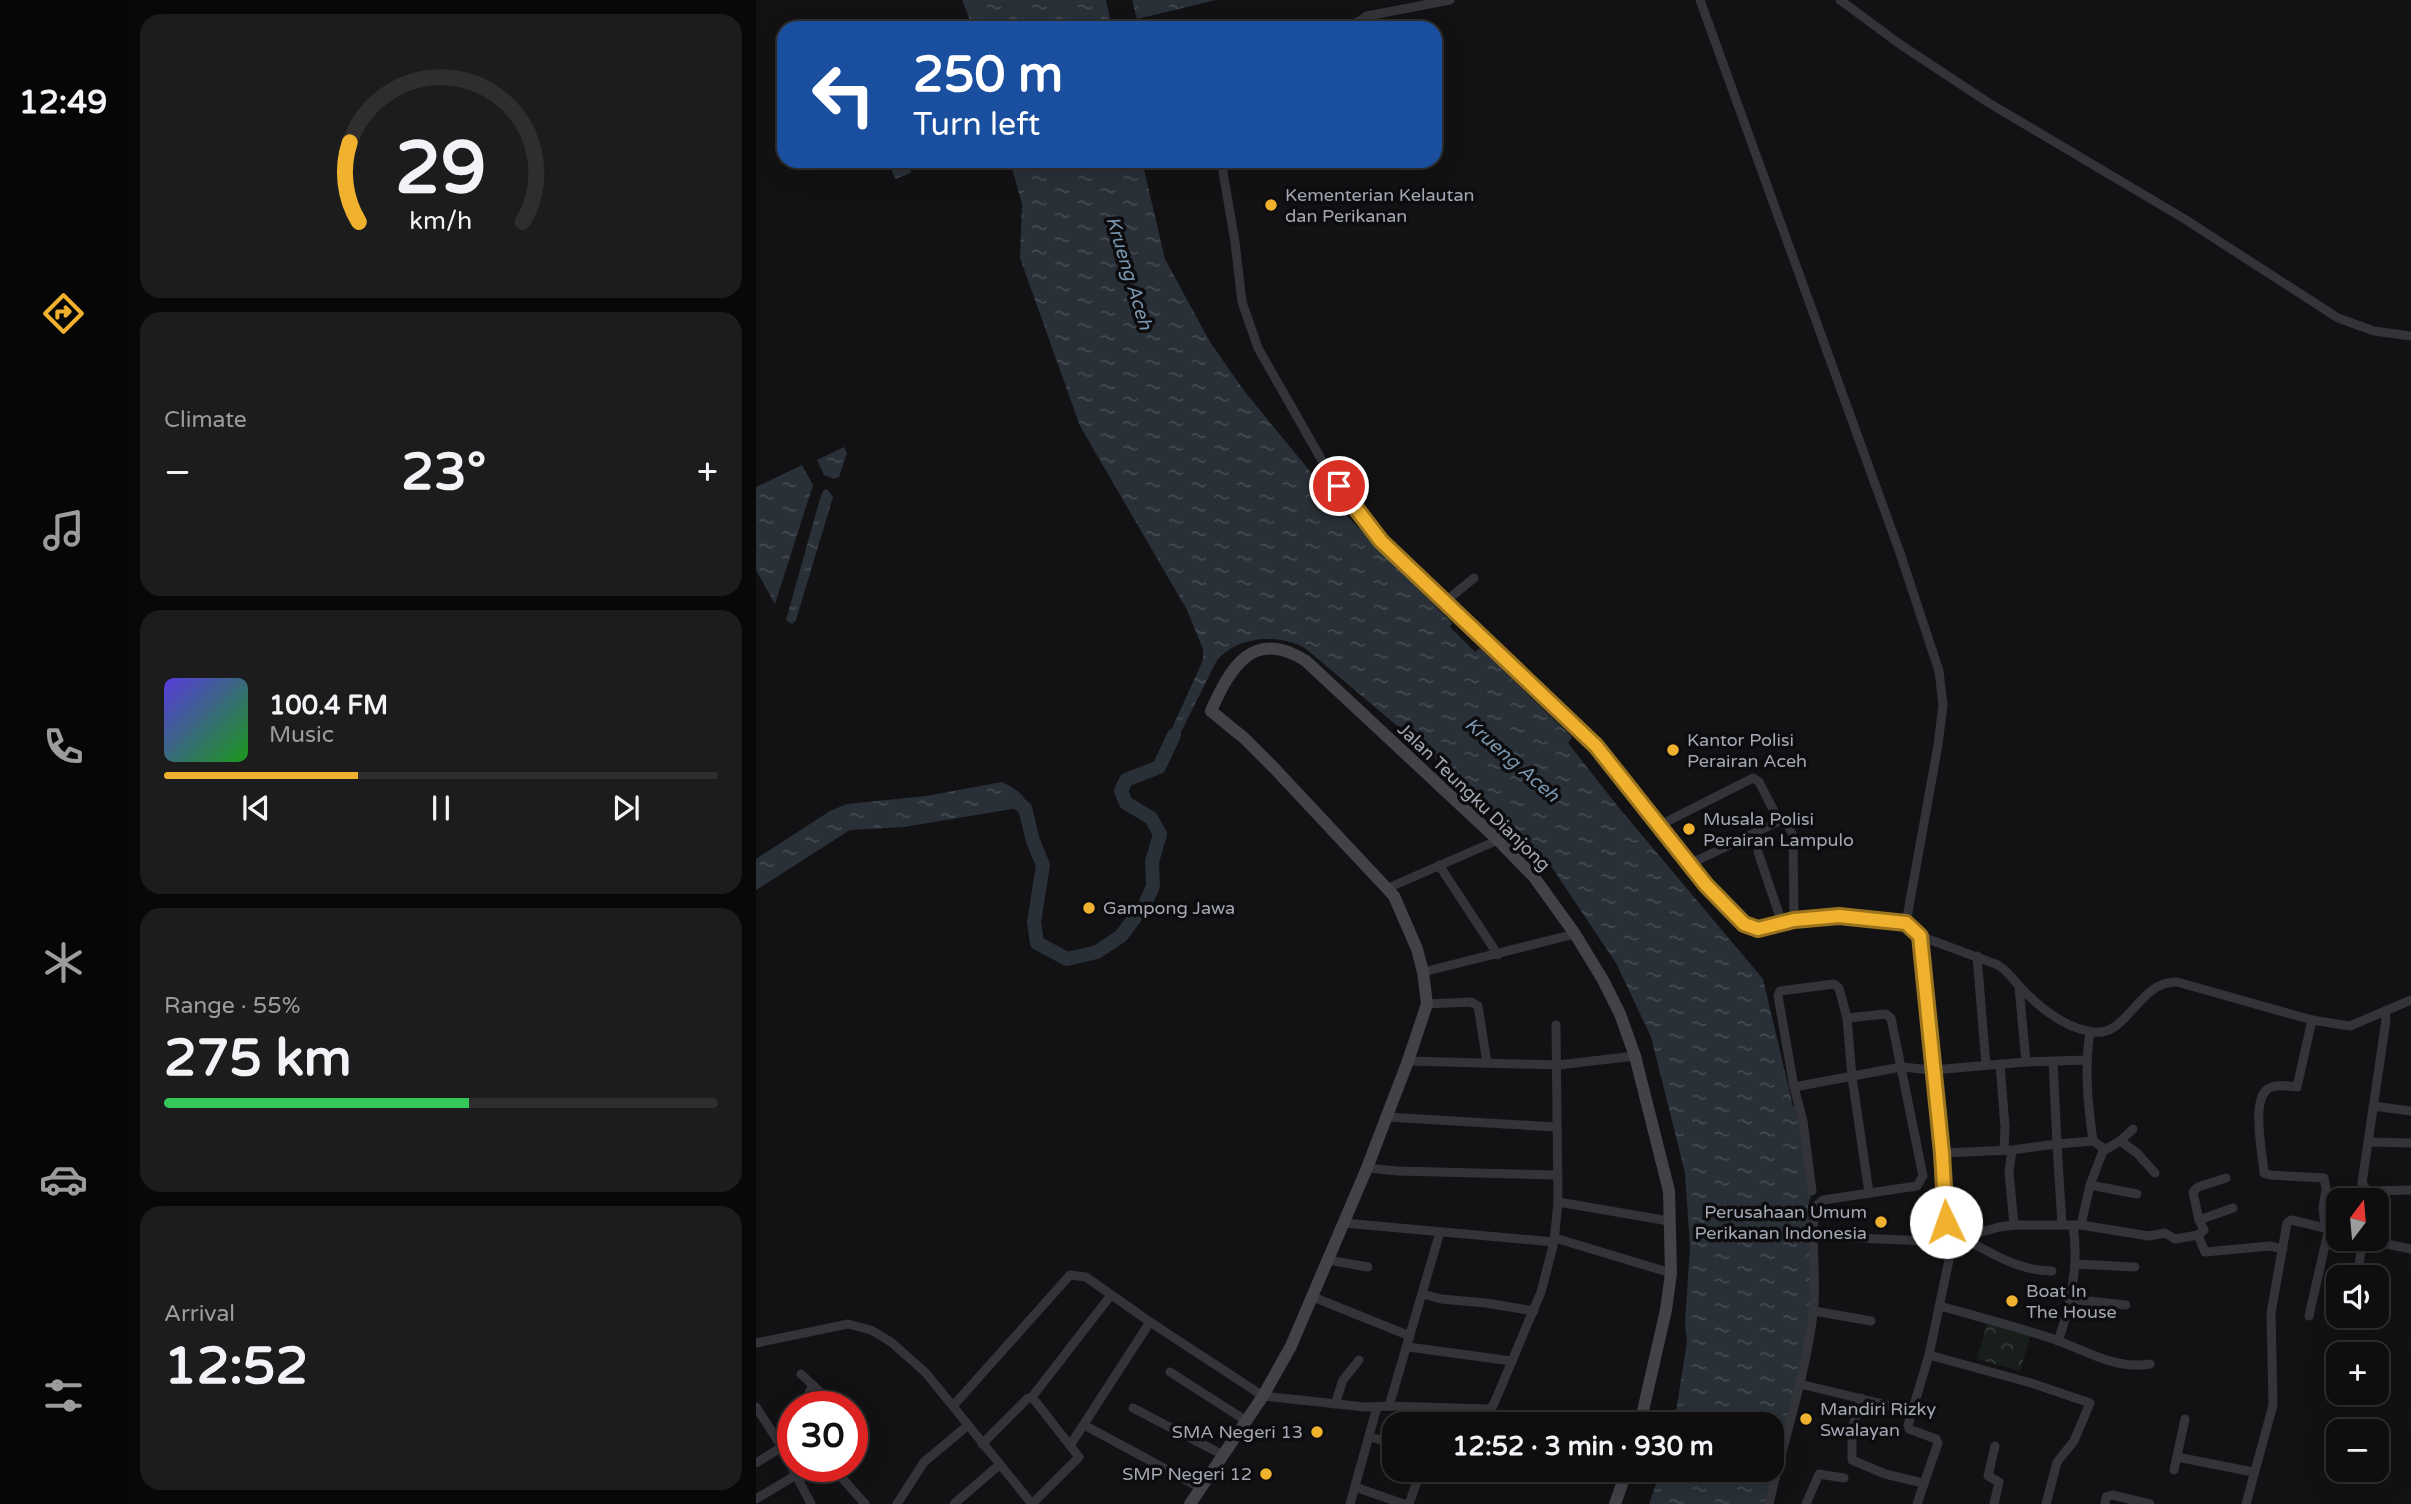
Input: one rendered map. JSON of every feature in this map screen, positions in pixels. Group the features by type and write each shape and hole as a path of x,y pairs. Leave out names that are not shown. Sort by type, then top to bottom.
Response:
{"street":[{"path":"1359,21 1367,16 1450,0"},
{"path":"1700,0 1900,552 1940,671 1943,705 1938,745 1906,923"},
{"path":"1840,0 1901,46 1989,103 2183,218 2338,318 2374,331 2411,336"},
{"path":"1224,168 1245,315 1268,370 1324,464 1371,530 1596,746 1721,902 1744,924 1758,929 1794,920 1827,916 1906,923 1920,936 1977,956 2007,970 2019,987 2056,1017 2073,1028 2090,1032 2108,1031 2155,986 2165,982 2177,982 2310,1027 2350,1026 2385,1016 2411,1000"},
{"path":"1446,601 1474,578"},
{"name":"Jalan Teungku Dianjong","path":"1388,888 1275,769 1211,711 1225,679 1248,655 1273,649 1296,655 1315,669 1498,839 1534,877 1575,934 1616,1006 1635,1056 1669,1191 1671,1273 1666,1310 1643,1412"},
{"path":"1660,825 1753,778 1759,782 1779,821"},
{"path":"1690,864 1785,818 1793,836 1794,920"},
{"path":"1191,1504 1263,1396 1291,1346 1367,1168 1427,1004 1418,949 1401,907 1388,888 1498,839"},
{"path":"1758,852 1782,923"},
{"path":"1440,865 1498,955"},
{"path":"1423,972 1575,934"},
{"path":"1917,1504 1938,1443 1936,1439 1908,1427 1929,1354 1950,1255 1920,936"},
{"path":"1977,956 1986,1065"},
{"path":"1812,1191 1803,1121 1794,1087 1779,993 1834,984 1839,988 1847,1018 1852,1077 1869,1193"},
{"path":"2019,987 2026,1062"},
{"path":"1427,1004 1471,1002 1478,1006 1487,1063"},
{"path":"1769,1504 1783,1441 1800,1384 1814,1311 1815,1213 1819,1202 1917,1186 1923,1176 1889,1016 1847,1018"},
{"path":"2364,1188 2362,1184 2385,1016"},
{"path":"953,1406 1070,1275 1076,1274 1086,1277 1263,1396 1377,1407 1488,1409 1493,1406 1534,1311 1549,1270 1555,1240 1558,1202 1556,1024"},
{"path":"2310,1027 2297,1087 2278,1086 2267,1089 2258,1110 2264,1173 2324,1178 2326,1189 2323,1208 2326,1216"},
{"path":"2090,1032 2087,1060 2088,1103 2093,1140 2103,1150"},
{"path":"1408,1061 1558,1065 1635,1056"},
{"path":"1794,1087 1901,1067 1933,1070 2087,1060"},
{"path":"2053,1061 2057,1144 2072,1225 2075,1264 2066,1321 2058,1341"},
{"path":"2000,1064 2014,1225"},
{"path":"2374,1106 2411,1111"},
{"path":"1386,1117 1556,1127"},
{"path":"2072,1225 2103,1150 2120,1141 2133,1129"},
{"path":"1942,1153 2008,1150 2093,1140"},
{"path":"2120,1141 2137,1153 2155,1172"},
{"path":"2368,1142 2411,1143"},
{"path":"1367,1168 1558,1175"},
{"path":"1815,1236 1947,1242 1965,1239 1999,1227 2072,1225 2149,1236 2165,1233 2175,1239 2198,1235 2204,1230 2193,1192 2198,1187 2226,1178"},
{"path":"2090,1185 2137,1194"},
{"path":"2389,1193 2411,1190"},
{"path":"1558,1202 1669,1222"},
{"path":"2199,1220 2233,1208"},
{"path":"2246,1504 2273,1405 2271,1313 2289,1221 2301,1220 2326,1228"},
{"path":"1344,1223 1555,1240 1671,1273"},
{"path":"1389,1406 1440,1232"},
{"path":"2198,1235 2205,1252 2270,1246 2283,1249"},
{"path":"1965,1239 2011,1264 2035,1271 2052,1271"},
{"path":"2389,1245 2411,1250"},
{"path":"2309,1317 2326,1249"},
{"path":"1328,1260 1368,1266"},
{"path":"2075,1264 2135,1267"},
{"path":"1423,1294 1441,1299 1534,1311"},
{"path":"982,1444 1032,1397 1111,1295"},
{"path":"1313,1297 1410,1336"},
{"path":"2069,1299 2126,1305"},
{"path":"1940,1306 2058,1341 2118,1364 2150,1364"},
{"path":"1814,1311 1871,1321"},
{"path":"1071,1444 1150,1322"},
{"path":"756,1343 848,1324 859,1325 891,1342 914,1361 1032,1504 1078,1459 1079,1454 1032,1397"},
{"path":"1408,1347 1512,1361"},
{"path":"1929,1354 2031,1382 2090,1403 2074,1441 2057,1462 2046,1504"},
{"path":"1335,1404 1343,1380 1359,1360"},
{"path":"1170,1372 1245,1420"},
{"path":"801,1374 819,1391"},
{"path":"1800,1384 1912,1411"},
{"path":"810,1391 813,1385"},
{"path":"1860,1398 1852,1429 1852,1460 1885,1474 1923,1483"},
{"path":"756,1407 777,1439"},
{"path":"1350,1504 1377,1407"},
{"path":"1133,1408 1223,1455"},
{"path":"2174,1470 2185,1419"},
{"path":"1084,1425 1201,1488"},
{"path":"897,1504 925,1462 968,1426"},
{"path":"1370,1437 1382,1440"},
{"path":"1994,1504 1999,1482 1988,1476 1995,1446"},
{"path":"756,1463 777,1450"},
{"path":"2177,1457 2253,1472"},
{"path":"954,1504 999,1465"},
{"path":"1806,1504 1819,1474 1844,1478"},
{"path":"756,1499 784,1482"},
{"path":"800,1482 811,1504"},
{"path":"846,1482 865,1504"},
{"path":"1355,1487 1407,1504 1416,1482"},
{"path":"1615,1504 1623,1482"},
{"path":"2105,1504 2106,1497 2112,1495 2150,1504"}],"green space":[{"path":"1988,1321 2031,1333 2020,1371 1977,1359"}],"water":[{"path":"962,0 1106,0 1110,21 970,21"},
{"path":"1132,0 1216,0 1137,19"},
{"path":"891,168 910,168 911,173 895,179"},
{"name":"Krueng Aceh","path":"1012,168 1144,168 1165,259 1210,342 1245,392 1345,514 1452,623 1450,627 1475,652 1480,648 1572,737 1568,743 1620,809 1763,979 1793,1106 1799,1110 1811,1196 1808,1206 1814,1299 1799,1380 1784,1435 1784,1412 1676,1412 1687,1342 1685,1324 1690,1247 1685,1173 1651,1037 1616,963 1553,869 1434,757 1305,648 1294,643 1258,640 1245,642 1224,653 1216,662 1171,752 1163,748 1203,660 1203,649 1187,610 1080,426 1020,258 1022,204"},
{"path":"844,447 847,453 839,477 834,479 824,475 817,460"},
{"path":"802,465 813,485 775,604 756,570 756,487"},
{"path":"827,489 833,497 796,620 792,624 786,620 821,495"},
{"path":"1002,782 1019,792 1030,809 1012,809 904,827 850,830 756,890 756,859 830,811 847,804 926,796"},
{"path":"1657,1482 1771,1482 1765,1504 1649,1504"}],"waterway":[{"path":"1009,799 1025,808 1033,841 1043,865 1034,922 1037,943 1067,959 1097,952 1121,936 1145,904 1153,886 1152,862 1160,834 1151,818 1126,803 1121,791 1126,780 1159,767 1174,735"}],"place":[{"name":"Kementerian Kelautan dan Perikanan","path":"1271,205"},
{"name":"Kantor Polisi Perairan Aceh","path":"1673,750"},
{"name":"Musala Polisi Perairan Lampulo","path":"1689,829"},
{"name":"Gampong Jawa","path":"1089,908"},
{"name":"Perusahaan Umum Perikanan Indonesia","path":"1881,1222"},
{"name":"Boat In The House","path":"2012,1301"},
{"name":"Mandiri Rizky Swalayan","path":"1806,1419"},
{"name":"SMA Negeri 13","path":"1317,1432"},
{"name":"SMP Negeri 12","path":"1266,1474"}],"route":[{"path":"1339,486 1381,541 1579,728 1609,760 1706,885 1744,924 1758,929 1794,920 1839,916 1906,923 1920,936 1942,1153 1946,1222"}]}
